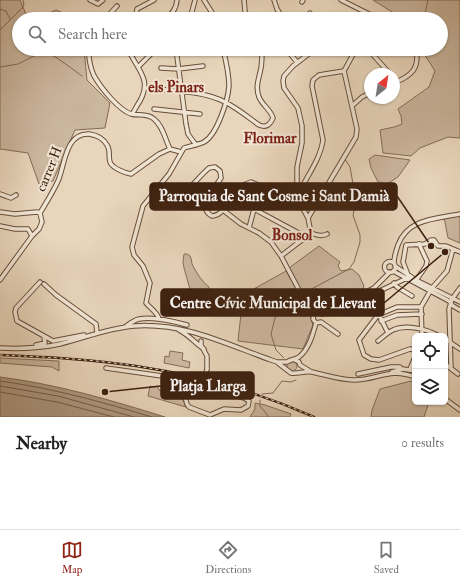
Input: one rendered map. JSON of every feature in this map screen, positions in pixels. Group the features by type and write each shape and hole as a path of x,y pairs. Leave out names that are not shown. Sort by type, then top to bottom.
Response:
{"street":[{"path":"90,0 98,4 103,0"},
{"path":"136,12 137,9 154,0"},
{"path":"172,12 175,9 177,0"},
{"path":"192,12 195,0"},
{"path":"244,0 245,12"},
{"path":"274,0 279,12"},
{"path":"341,0 365,12"},
{"path":"206,1 212,12"},
{"path":"111,12 117,6"},
{"path":"91,56 96,79 106,94 126,112 148,115 154,119 161,128 170,149 181,152"},
{"path":"132,56 144,79 145,88 142,98 132,114"},
{"path":"138,67 149,56"},
{"path":"177,56 188,134 196,145"},
{"path":"159,319 146,303 150,283 149,279 141,262 134,256 132,247 143,206 169,174 184,148 205,141 215,129 226,102 229,85 224,56"},
{"path":"145,88 198,93 226,102 263,127 272,122 274,118 261,102 257,89 262,56"},
{"path":"292,56 297,62"},
{"path":"299,190 297,187 297,167 302,143 302,126 297,105 282,85 284,76 297,62 305,56"},
{"path":"308,218 356,137 352,106 344,71 352,56"},
{"path":"374,56 385,68"},
{"path":"400,80 410,76 414,71 416,56"},
{"path":"161,68 178,69 203,66"},
{"path":"296,201 299,190 305,182 322,148 323,140 312,86 313,80 319,75 344,71"},
{"path":"352,106 364,96"},
{"path":"154,110 200,114"},
{"name":"carrer H","path":"40,213 59,180 68,149 74,141 82,135 94,135 103,139 110,150 110,163 125,173 131,174 159,154 170,149"},
{"path":"152,195 165,198 180,196 186,192 209,168 214,167 220,171 221,178 206,202 205,208 212,216 216,216 223,210 232,194 251,182 296,201 302,207 308,218 311,233"},
{"path":"0,194 10,198 16,195"},
{"path":"249,228 254,209 306,237"},
{"path":"223,210 232,218 259,233 271,242 281,256 299,290 316,313 322,314 374,288 391,272 395,265 394,257"},
{"path":"0,212 15,214 34,212 40,213 42,218 40,226 0,280"},
{"path":"385,276 385,264 394,257 403,235 413,225 424,221 460,214"},
{"path":"0,226 15,229 28,229 32,236"},
{"path":"311,233 324,236 327,234"},
{"path":"281,256 311,233"},
{"path":"408,276 404,262 406,244 426,244 431,240 434,240 438,246 446,246 460,252"},
{"path":"415,281 426,266 427,261 419,244"},
{"path":"422,333 421,307 431,290 447,271 452,249"},
{"path":"389,261 415,281 449,301 460,302"},
{"path":"385,269 408,276"},
{"path":"336,311 368,296 370,297 371,294 408,276"},
{"path":"92,334 53,341 20,323 15,317 16,308 42,283 96,324 97,333"},
{"path":"394,283 397,287 412,296"},
{"path":"451,368 449,320 451,301 460,288"},
{"path":"370,297 388,333"},
{"path":"451,301 453,306 460,310"},
{"path":"412,349 379,360 371,359 364,355 359,340 378,315 397,307 421,307"},
{"path":"147,319 150,315 150,309"},
{"path":"277,362 295,360 301,355 308,345 316,323 313,319 316,313"},
{"path":"321,322 323,319 322,314"},
{"path":"381,321 397,315 422,314"},
{"path":"0,348 23,348 61,344 92,334 124,327 147,319 159,319 187,325"},
{"path":"316,323 321,322 338,334"},
{"path":"124,327 136,323 174,328 196,333 277,362 291,373 311,372 333,378 355,380 401,369"},
{"path":"174,328 187,334 204,349"},
{"path":"378,341 393,330 404,328 422,328 433,333"},
{"path":"192,340 192,336 196,333"},
{"path":"23,348 44,344 46,340 44,336"},
{"path":"192,340 197,343 204,338 209,337"},
{"path":"106,368 169,377 183,390 189,407 210,415 224,409 244,410 248,406 249,401 245,398 210,395 205,391 203,384 207,356 201,345 201,341"},
{"path":"450,342 460,349"},
{"path":"298,372 301,355"},
{"path":"295,360 311,372"},
{"path":"286,369 287,362"},
{"path":"448,366 458,374"},
{"path":"358,374 391,367 400,367 401,369 412,370"},
{"path":"389,373 407,374 412,376"},
{"path":"448,401 460,410"}],"shaded area":[{"path":"0,0 20,0 25,12 12,12 12,56 85,56 87,80 110,103 105,128 75,130 53,181 39,184 28,153 0,149"},
{"path":"373,0 460,0 460,138 448,137 420,148 411,156 383,153 380,130 402,124 398,109 429,87 435,71 425,56 448,56 448,12 392,12"},
{"path":"375,155 410,160 398,177 387,184 378,182 371,168 369,159"},
{"path":"460,214 460,243 448,238 444,217"},
{"path":"319,246 340,262 338,266 341,271 352,269 359,275 364,286 361,294 323,311 312,306 307,300 289,268"},
{"path":"184,254 190,256 192,265 196,272 209,287 203,308 200,310 195,307 184,268"},
{"path":"286,271 311,313 313,325 303,349 238,341 243,295"},
{"path":"170,351 183,353 182,360 190,362 189,368 164,363 165,356 169,357"},
{"path":"0,358 59,361 59,371 52,367 0,363"},
{"path":"292,361 297,366 292,371 287,366"},
{"path":"411,381 412,405 428,405 424,417 371,417 380,389"},
{"path":"150,386 157,386 160,391 169,391 173,387 180,393 186,407 148,396"},
{"path":"255,403 291,414 290,417 250,417 255,409"}],"water":[{"path":"0,377 83,393 165,417 0,417"}],"waterway":[{"path":"18,12 24,5 23,0"},
{"path":"425,12 428,0"},
{"path":"0,9 6,11 10,19"},
{"path":"0,30 12,18"},
{"path":"0,67 18,64 34,56"},
{"path":"54,56 82,76"},
{"path":"304,293 349,269 354,262 360,242 360,235 353,215 356,201 350,167 345,159"},
{"path":"284,358 276,350 271,334 275,318 281,308 299,295"},
{"path":"262,394 273,393 282,381 291,382 296,380"},
{"path":"260,400 260,406 269,417"}],"railway":[{"path":"0,355 102,362 182,374 249,392 314,417"}],"place":[{"name":"Parroquia de Sant Cosme i Sant Damià","path":"431,246"},
{"name":"Centre Cívic Municipal de Llevant","path":"445,252"},
{"name":"Platja Llarga","path":"105,392"}],"district":[{"name":"els Pinars","path":"176,87"},
{"name":"Florimar","path":"270,138"},
{"name":"Bonsol","path":"292,235"}]}
